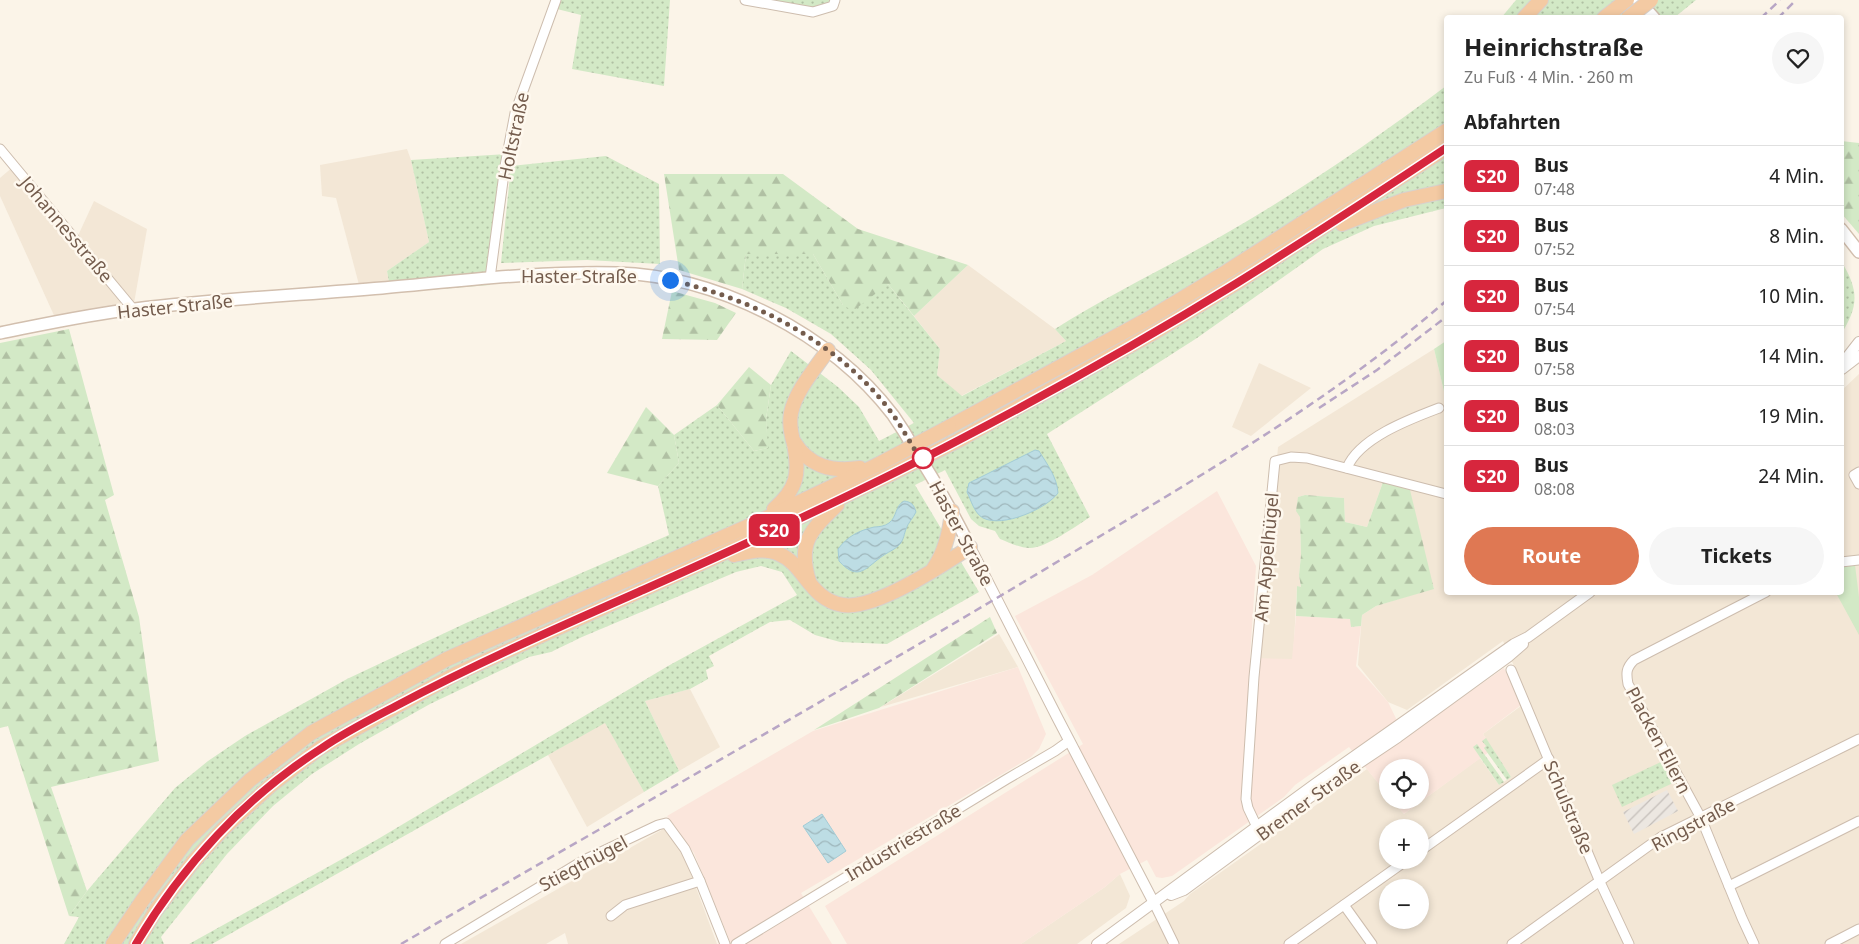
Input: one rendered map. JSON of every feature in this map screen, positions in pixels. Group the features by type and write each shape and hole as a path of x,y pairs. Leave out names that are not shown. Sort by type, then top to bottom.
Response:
{"highway":[{"path":"1527,15 1541,0"},
{"path":"1609,14 1627,0"},
{"path":"1632,15 1651,0"},
{"path":"1422,146 1444,122"},
{"path":"113,944 188,840 250,780 311,733 447,659 760,521 949,427 1148,319 1218,277 1444,132"},
{"path":"136,944 156,910 193,862 223,829 270,786 320,748 456,674 711,559 844,497 959,440 1155,332 1302,242 1444,149"},
{"path":"1302,242 1350,220 1404,200 1444,191"},
{"path":"760,521 781,503 793,489 797,477 797,458 790,430 791,414 799,393 828,350"},
{"path":"793,440 800,451 811,460 826,468 844,471 877,464"},
{"path":"810,584 805,569 807,540 816,525 844,497"},
{"path":"934,569 941,558 947,540 952,511"},
{"path":"711,559 760,550 780,554 791,562 819,594 831,602 845,606 864,604 892,594 970,547"}],"main road":[{"path":"1638,0 1651,15"},
{"path":"1844,233 1859,252"},
{"name":"Haster Straße","path":"0,333 133,309 490,278 618,273 694,285 750,305 780,320 828,350 863,381 893,415 930,472 970,547"}],"street":[{"name":"Holtstraße","path":"490,278 505,166 515,114 556,0"},
{"path":"745,0 813,12 833,6 835,0"},
{"name":"Johannesstraße","path":"0,149 133,309"},
{"path":"1844,361 1859,342"},
{"path":"1844,367 1859,356"},
{"path":"1347,468 1350,460 1356,453 1394,425 1439,408"},
{"name":"Am Appelhügel","path":"1257,826 1248,808 1246,799 1255,670 1275,461 1291,457 1307,458 1444,493"},
{"path":"1859,472 1854,475 1859,484"},
{"name":"Haster Straße","path":"970,547 1154,903"},
{"path":"1844,562 1859,560"},
{"name":"Bremer Straße","path":"1097,944 1257,826 1586,595"},
{"name":"Placken Ellern","path":"1753,596 1634,660 1628,666 1626,674 1628,684 1701,818 1754,944"},
{"name":"Bremer Straße","path":"1154,903 1184,890 1328,784 1392,741 1482,676 1518,649 1528,637"},
{"name":"Schulstraße","path":"1511,670 1600,882 1629,944"},
{"name":"Ringstraße","path":"1512,944 1661,837 1859,739"},
{"name":"Industriestraße","path":"736,944 1069,741"},
{"path":"1429,844 1549,759"},
{"path":"1729,886 1859,821"},
{"name":"Stiegthügel","path":"445,944 584,860 666,823 686,849 724,944"},
{"path":"1289,944 1394,869"},
{"path":"611,916 625,905 700,881"},
{"path":"1154,903 1174,944"},
{"path":"1344,905 1372,944"},
{"path":"1830,944 1859,929"}],"shaded area":[{"path":"407,149 429,242 387,271 391,293 362,296 336,198 322,196 320,165"},
{"path":"14,166 76,240 94,201 147,229 133,309 57,322 0,196 0,178"},
{"path":"968,265 1055,329 1066,341 961,396 937,375 940,349 914,316"},
{"path":"1434,349 1444,392 1444,595 1844,595 1844,388 1859,374 1859,944 1119,944 1184,901 1190,894 1367,769 1379,784 1379,809 1400,809 1404,814 1411,809 1429,809 1429,796 1480,758 1499,785 1511,777 1483,734 1529,700 1503,641 1407,710 1388,702 1358,665 1362,615 1376,606 1434,588 1383,482 1367,527 1345,522 1344,498 1305,495 1298,497 1301,555 1299,575 1301,588 1297,586 1293,660 1260,659 1278,447"},
{"path":"1259,363 1311,388 1251,436 1232,427"},
{"path":"1217,491 1256,566 1250,658 1292,659 1296,616 1350,619 1352,627 1361,626 1356,666 1388,702 1405,737 1504,668 1521,705 1483,734 1493,749 1429,796 1429,759 1379,759 1379,784 1349,747 1295,785 1284,797 1172,876 1156,877 1147,860 1120,874 1105,887 1021,944 847,944 825,906 1083,744 1015,616 1092,575"},
{"path":"999,634 1018,667 881,707"},
{"path":"1018,667 1046,734 1039,749 1031,757 801,893 832,944 731,944 694,853 667,816 813,731"},
{"path":"690,689 720,747 679,771 645,701"},
{"path":"605,722 644,792 587,827 548,755"},
{"path":"1667,790 1678,811 1634,834 1623,812"},
{"path":"1400,809 1411,809 1404,814"},
{"path":"665,828 682,850 717,944 568,944 565,933 546,944 461,944"},
{"path":"1120,874 1130,896 1126,908 1077,944 1021,944 1105,887"}],"green space":[{"path":"560,0 670,0 664,86 572,69 581,15 557,9"},
{"path":"745,0 835,0 813,12"},
{"path":"1516,0 1696,0 1677,15 1504,15"},
{"path":"1444,87 1444,208 1374,226 1323,249 1197,338 1047,434 1090,517 1061,536 1044,544 1030,548 1022,547 1000,539 995,531 979,526 971,519 945,470 915,485 979,592 887,644 840,642 815,635 790,620 770,622 709,656 714,666 706,670 708,679 690,689 645,701 679,771 644,792 605,723 212,944 189,944 378,839 668,666 797,595 782,572 761,566 736,572 551,652 529,657 430,704 359,744 312,774 273,806 227,854 161,937 164,944 64,944 79,917 69,916 87,891 175,788 208,761 245,736 347,679 466,623 669,535 658,486 679,463 674,435 717,405 754,451 767,448 766,419 771,385 791,351 838,387 859,407 879,441 914,423 871,370 831,334 786,308 742,289 746,254 813,254 843,305 888,284 940,349 937,375 962,396 1066,341 1055,329 1277,203 1391,127"},
{"path":"1844,141 1859,143 1859,234 1844,216"},
{"path":"507,154 490,285 391,293 387,271 429,242 411,160"},
{"path":"606,156 659,184 660,264 587,260 501,263 511,166"},
{"path":"664,174 783,174 858,229 968,265 914,316 888,284 853,311 843,305 813,254 746,254 742,289 679,270"},
{"path":"1844,266 1854,289 1854,306 1844,329"},
{"path":"672,291 715,303 736,313 717,340 662,339"},
{"path":"69,329 114,495 105,500 139,617 159,761 51,787 87,891 69,916 8,726 0,728 0,343"},
{"path":"1444,342 1444,392 1434,349"},
{"path":"749,367 771,385 766,419 768,448 754,451 717,405"},
{"path":"646,407 674,435 679,463 658,486 607,473"},
{"path":"1383,482 1410,490 1434,589 1376,606 1362,615 1361,626 1351,627 1350,619 1296,616 1297,586 1301,587 1299,575 1301,555 1300,517 1296,511 1298,497 1305,495 1344,498 1345,522 1367,527"},
{"path":"1855,565 1859,597 1859,635 1837,595 1844,595 1844,567"},
{"path":"990,617 997,633 879,708 814,730"},
{"path":"1486,738 1511,777 1507,780 1484,748 1486,746 1482,741"},
{"path":"1477,744 1504,782 1499,785 1473,747"},
{"path":"1663,761 1673,783 1622,807 1612,785"}],"water":[{"path":"1035,450 1039,451 1051,471 1058,493 1034,511 1012,519 1001,521 980,516 975,510 967,492 969,483"},
{"path":"904,501 912,504 916,512 898,546 862,571 857,572 846,568 839,561 838,549 846,541 863,530 884,526 889,523"},
{"path":"822,814 846,851 828,863 803,826"}],"railway":[{"path":"1764,15 1780,0"},
{"path":"1781,15 1796,0"},
{"path":"401,944 890,661 1205,473 1353,375 1444,303"},
{"path":"1319,408 1377,370 1444,319"}],"bus line":[{"name":"S20","path":"136,944 156,910 193,862 223,829 270,786 320,748 456,674 711,559 844,497 959,440 1155,332 1219,294 1444,149"}],"route":[{"path":"670,280 694,285 750,305 780,320 828,350 873,392 893,415 920,458 923,458"}]}
